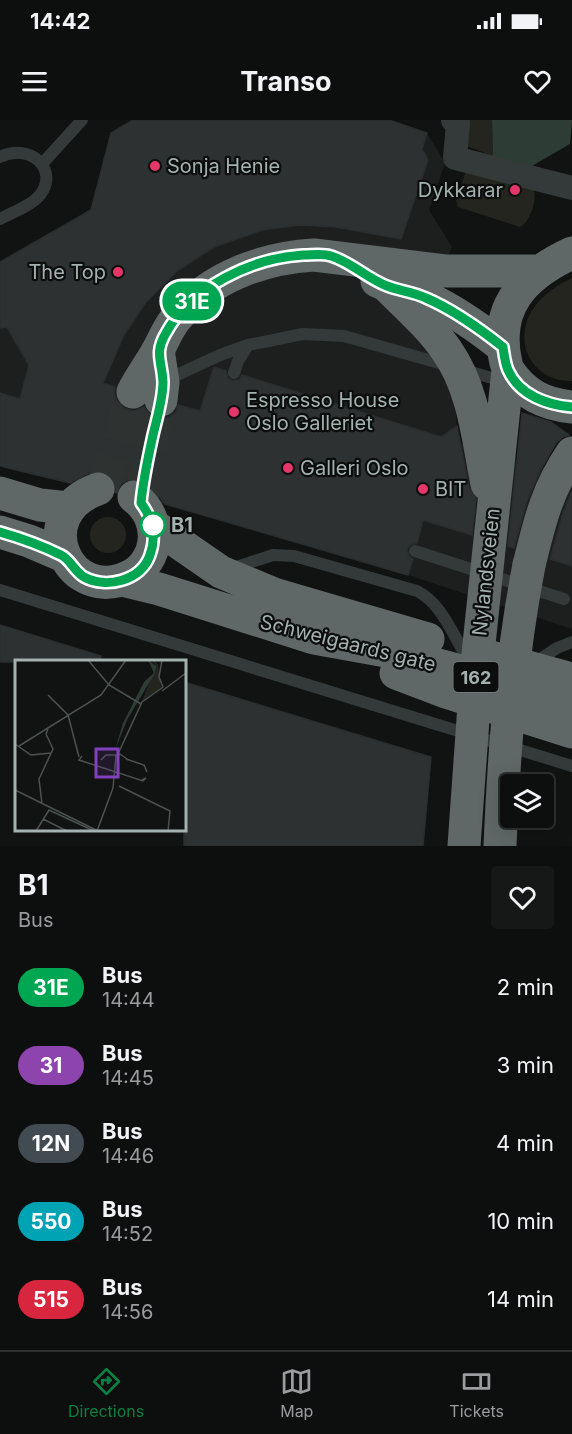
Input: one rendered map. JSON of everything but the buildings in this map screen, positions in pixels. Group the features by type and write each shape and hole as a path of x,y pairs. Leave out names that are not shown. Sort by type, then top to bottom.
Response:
{"highway":[{"name":"Nylandsveien","path":"464,846 478,652 505,358 503,325 509,308 521,288 538,271 572,253"},
{"name":"162","path":"152,392 158,350 165,333 176,317 190,303 222,281 260,264 296,256 331,256 444,271 538,271"},
{"name":"162","path":"331,256 387,286 425,297 476,326 505,358 515,380 531,396 546,403 572,407"},
{"name":"162","path":"387,286 416,314 447,350 456,365 470,403 492,508"},
{"name":"Nylandsveien","path":"500,846 511,686 521,604 543,506 572,453"},
{"path":"64,556 60,540 61,523 69,508 83,494 98,489"},
{"path":"0,493 40,505 69,508"},
{"name":"Schweigaards gate","path":"0,532 64,556 77,572 95,581 109,583 122,580 137,572 149,558 154,542 143,506 221,572 274,594 572,679"},
{"name":"Schweigaards gate","path":"122,580 159,589 314,638 386,651 479,676 572,709"},
{"name":"162","path":"314,638 446,692 572,732"}],"street":[{"path":"453,120 458,123 455,158 572,188"}],"lane":[{"path":"42,164 82,120"},
{"path":"0,157 14,152 24,152 34,156 42,164 45,174 45,185 40,195 33,202 0,219"},
{"path":"152,392 220,354 248,345 303,334 344,336 572,400"},
{"path":"234,373 248,345"},
{"path":"415,551 564,598"},
{"path":"221,572 273,555 294,556 417,591 427,596 439,610 462,649"},
{"path":"0,590 572,766"},
{"path":"528,667 557,648 571,642"}],"shaded area":[{"path":"133,120 389,120 427,133 445,163 429,210 452,247 416,336 442,367 455,406 459,443 572,476 572,629 408,575 182,508 0,466 0,262 91,210 111,133"},
{"path":"467,120 492,120 493,156 464,145"},
{"path":"492,120 572,120 570,144 530,167 493,156"},
{"path":"466,171 533,189 534,204 524,224 520,227 458,207 456,200"},
{"path":"572,278 572,381 549,376 532,362 527,353 525,330 531,311 536,305 552,289"},
{"path":"108,517 121,522 126,535 121,548 108,553 95,548 90,535 95,522"}],"tunnel":[{"path":"102,488 114,457 133,392"},
{"path":"142,499 146,467 161,400"}],"bus line":[{"name":"31E","path":"0,532 64,556 82,576 95,581 109,583 122,580 137,572 149,558 154,542 153,525 149,513 141,503 146,467 161,400 163,382 158,350 165,333 176,317 205,291 241,271 279,259 296,256 331,256 387,286 425,297 476,326 503,347 508,370 531,396 546,403 572,407"}],"place":[{"name":"Sonja Henie","path":"155,166"},
{"name":"Dykkarar","path":"515,190"},
{"name":"The Top","path":"118,272"},
{"name":"Espresso House Oslo Galleriet","path":"234,412"},
{"name":"Galleri Oslo","path":"288,468"},
{"name":"BIT","path":"423,489"},
{"name":"B1","path":"153,525"}]}
